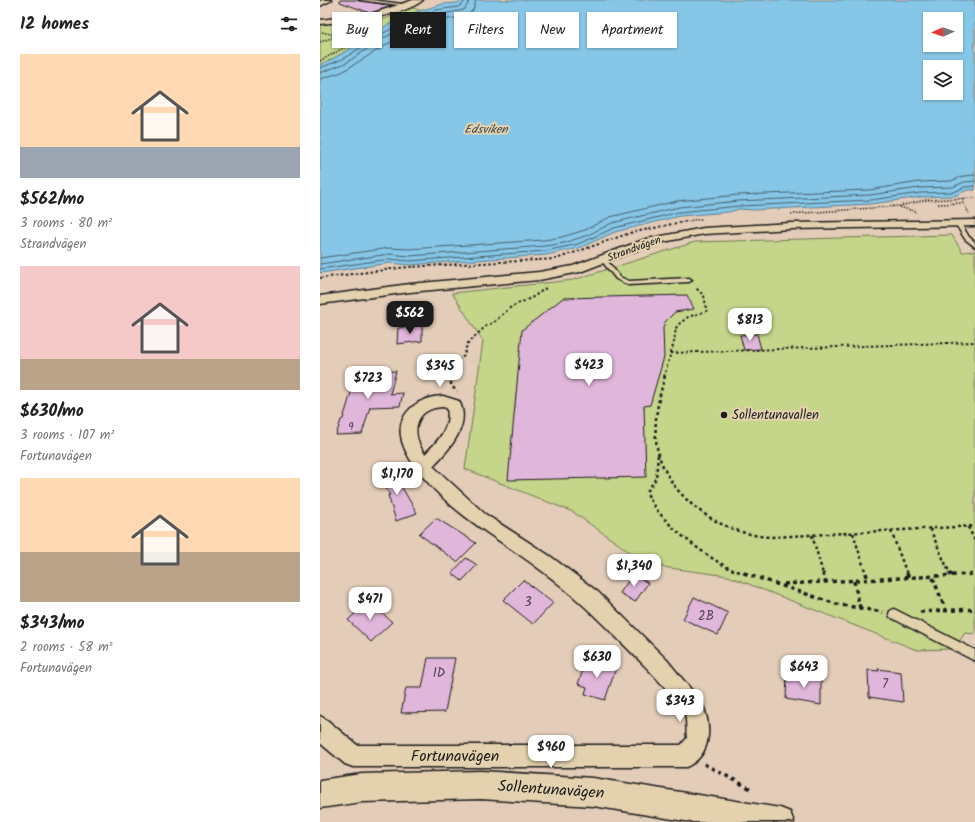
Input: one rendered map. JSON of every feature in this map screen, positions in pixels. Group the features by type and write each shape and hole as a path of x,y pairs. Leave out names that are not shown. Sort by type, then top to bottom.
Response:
{"street":[{"path":"320,4 328,0"},
{"path":"382,14 419,0"},
{"path":"320,22 332,21"},
{"name":"Strandvägen","path":"320,300 410,288 539,276 576,269 604,260 650,241 704,231 791,226 975,223"},
{"path":"425,464 449,436 454,422 455,409 454,405 448,402 436,402 423,406 414,413 409,425 410,445 425,464 429,473 479,519 544,562 592,598 660,667 695,710 698,742 686,756"},
{"name":"Fortunavägen","path":"320,727 327,735 353,756 686,756"},
{"name":"Sollentunavägen","path":"320,794 362,788 489,785 594,792 780,822"}],"lane":[{"path":"361,0 408,5"},
{"path":"958,223 967,238 975,245"},
{"path":"967,238 975,240"},
{"path":"604,260 618,278 628,283 689,280"},
{"path":"894,614 975,656"}],"path":[{"path":"320,32 332,34"},
{"path":"320,42 332,38"},
{"path":"320,61 344,48"},
{"path":"938,204 963,203 966,209"},
{"path":"689,280 704,296 707,311 690,316 678,323 673,332 674,342 656,419 655,438 658,452 668,477 684,498 710,518 729,528 754,536 778,537 975,526"},
{"path":"455,409 458,393 451,385 452,364 464,356 467,344 511,307 551,286"},
{"path":"672,353 975,342"},
{"path":"658,452 656,478 647,492 649,500 677,533 729,568 781,584 836,604 894,614 975,609"},
{"path":"968,527 975,541"},
{"path":"930,529 951,576"},
{"path":"891,531 909,578"},
{"path":"853,533 868,580"},
{"path":"812,535 825,582"},
{"path":"781,584 933,578 975,574"},
{"path":"933,578 946,611"},
{"path":"854,581 860,608"},
{"path":"686,756 751,789"}],"green space":[{"path":"410,7 422,11 419,12 400,12"},
{"path":"390,17 390,24 382,29 382,19"},
{"path":"332,23 332,48 351,48 320,65 320,24"},
{"name":"Sollentunavallen","path":"952,235 962,252 975,251 975,634 965,633 956,646 950,649 917,650 728,576 648,565 573,512 465,469 483,341 452,293 573,280 695,242"}],"water":[{"name":"Edsviken","path":"464,0 975,0 975,190 967,190 955,196 921,197 871,204 753,210 739,209 729,212 680,216 615,232 579,248 546,255 409,265 391,263 320,273 320,65 351,48 382,48 382,28 390,24 390,48 446,48 446,12 416,12 443,4 456,3"}],"building":[{"path":"340,0 358,0 392,6 373,12 367,12 340,2"},
{"path":"687,295 694,309 675,312 665,322 663,328 664,357 650,405 644,406 646,477 508,480 522,330 563,298"},
{"path":"422,325 422,341 397,344 398,328"},
{"path":"757,334 761,349 744,350 740,335"},
{"path":"396,371 390,394 403,393 400,406 370,407 362,434 336,435 341,420 343,419 357,373"},
{"path":"391,469 417,513 396,521 388,495 390,495 378,475"},
{"path":"436,518 476,543 457,562 419,534"},
{"path":"466,558 477,565 462,581 452,573"},
{"path":"633,574 648,583 635,602 620,593"},
{"path":"523,580 553,603 533,624 503,600"},
{"path":"694,597 728,613 718,635 683,619"},
{"path":"369,601 392,622 371,642 348,620"},
{"path":"428,658 455,658 445,712 401,713 406,688 422,688"},
{"path":"587,659 616,668 605,700 585,694 587,687 578,684"},
{"path":"878,669 901,672 903,702 869,697 868,670 879,671"},
{"path":"787,673 821,679 821,705 786,699"}],"place":[{"name":"Sollentunavallen","path":"724,415"}]}
